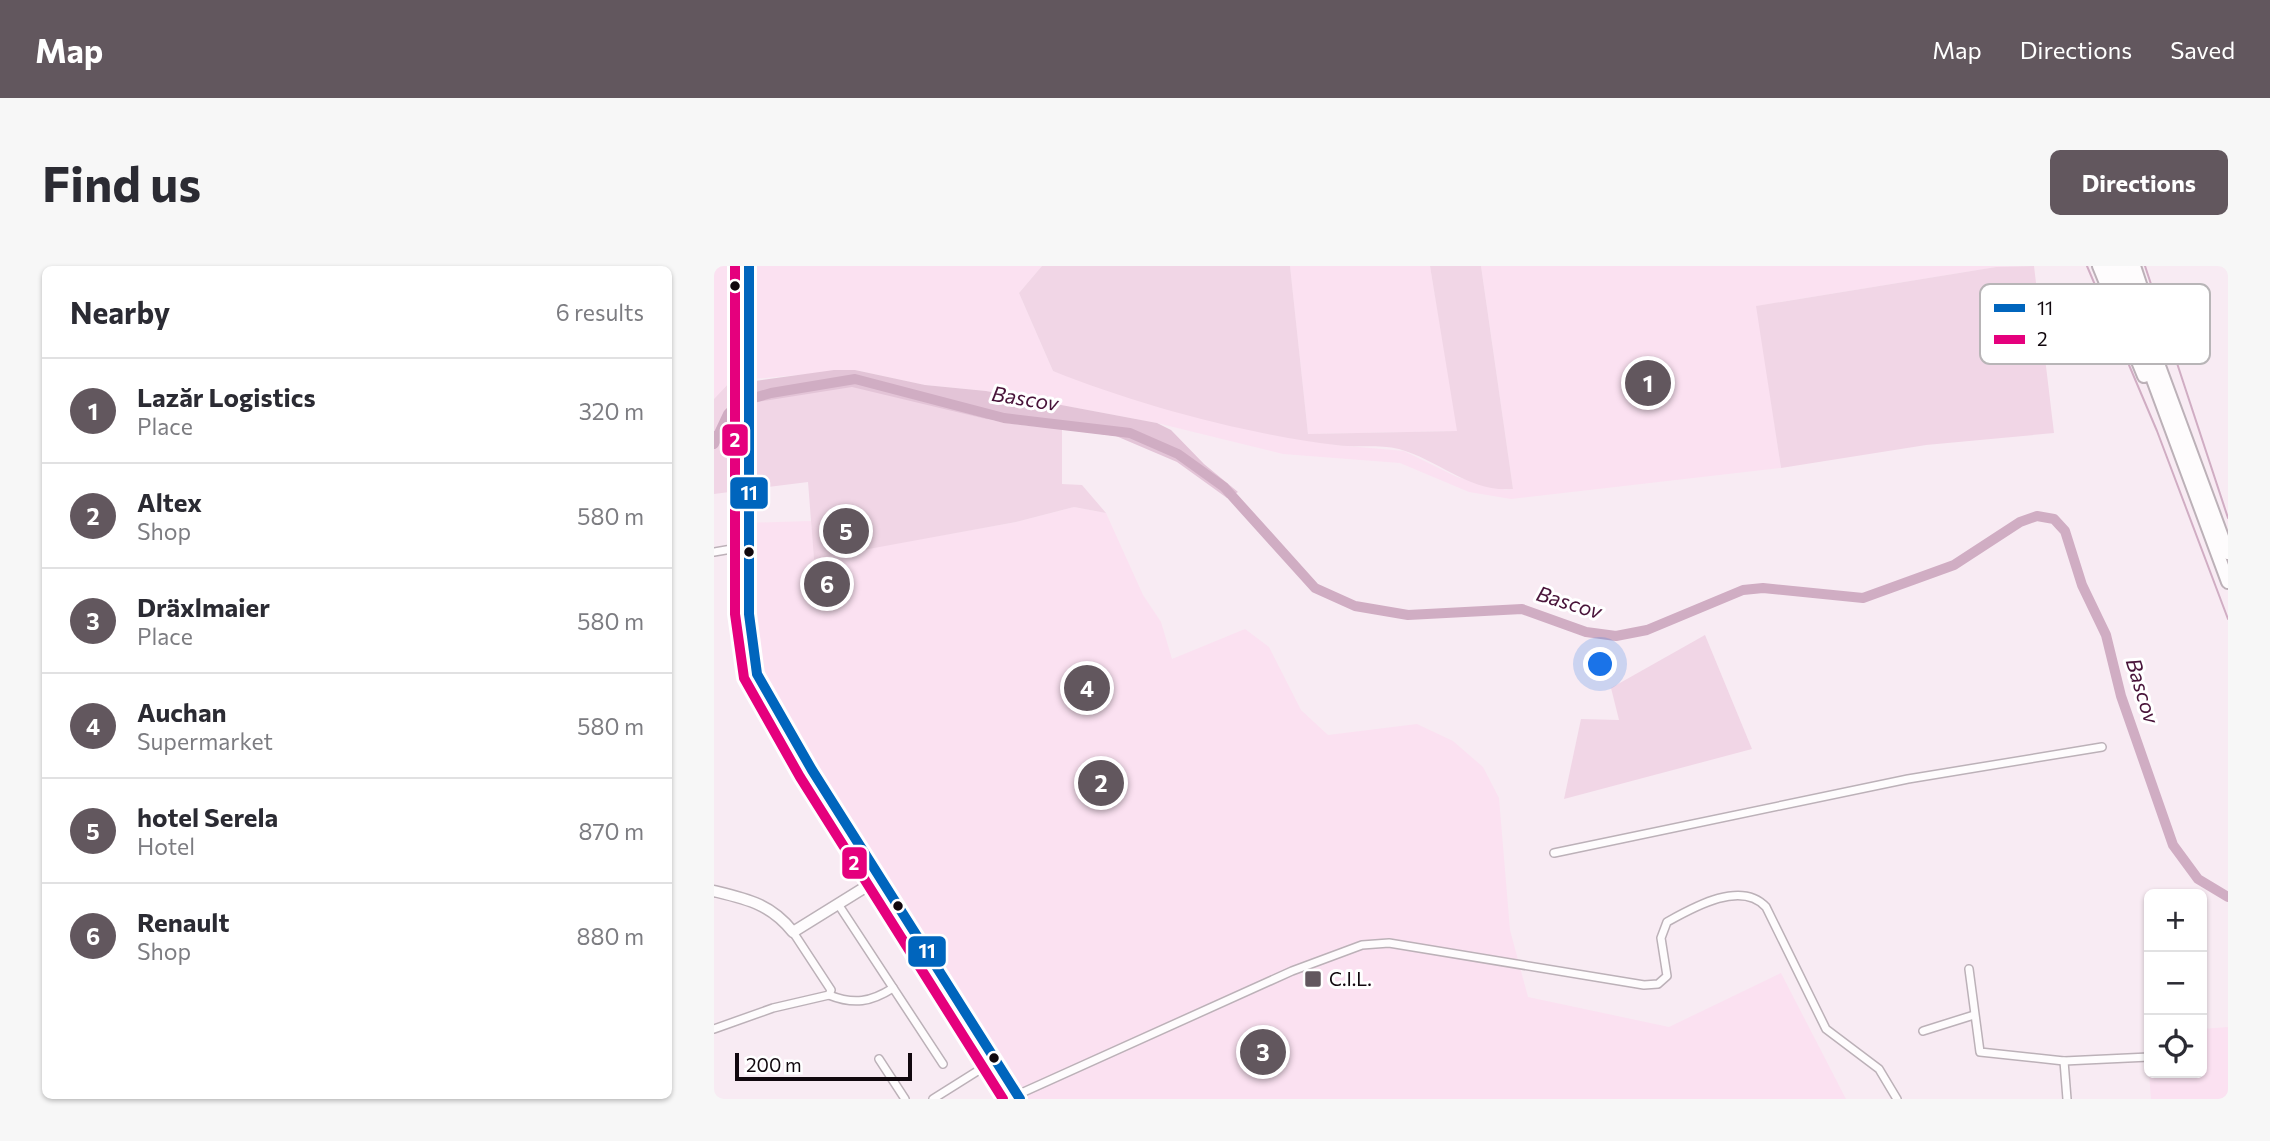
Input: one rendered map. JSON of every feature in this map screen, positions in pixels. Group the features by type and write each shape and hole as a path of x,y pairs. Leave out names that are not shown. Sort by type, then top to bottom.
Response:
{"highway":[{"path":"2099,266 2106,284"},
{"path":"2111,266 2118,284"},
{"path":"2122,266 2128,284"},
{"path":"2134,266 2139,284"},
{"path":"2138,364 2178,430"},
{"path":"2151,364 2228,553"},
{"path":"2155,364 2228,582"},
{"path":"2160,364 2178,430"}],"main road":[{"path":"749,266 749,627 757,674 812,770 1018,1097"}],"street":[{"path":"714,552 749,546"},
{"path":"1553,853 1908,779 2102,747"},
{"path":"793,932 880,878"},
{"path":"714,891 764,905 782,918 831,990 829,995"},
{"path":"1018,1097 1292,971 1362,945 1389,943 1644,985 1658,985 1667,976 1661,931 1667,922 1740,893 1757,898 1766,907 1826,1028 1833,1037 1879,1069 1897,1099"},
{"path":"838,904 943,1064"},
{"path":"1969,970 1980,1052 2064,1061 2144,1057"},
{"path":"714,1029 773,1008 829,995 861,1003 893,988"},
{"path":"1923,1031 1974,1015"},
{"path":"879,1059 905,1099"},
{"path":"933,1099 944,1096 995,1060"},
{"path":"2064,1061 2067,1099"}],"shaded area":[{"path":"714,266 1042,266 1019,293 1053,371 1164,408 1260,430 1336,445 1404,451 1457,477 1506,490 1513,489 1481,266 2037,266 1996,267 1757,306 1781,468 1511,499 1469,492 1400,463 1283,454 1157,423 986,391 925,385 855,370 731,381 714,399"},
{"path":"1042,266 1290,266 1308,434 1457,431 1430,266 1481,266 1513,489 1483,486 1399,449 1336,445 1229,426 1120,395 1053,371 1019,293"},
{"path":"1290,266 1430,266 1458,431 1308,434"},
{"path":"2034,266 2036,284 1980,284 1980,364 2046,364 2054,433 1926,445 1781,468 1756,306 1996,267"},
{"path":"834,370 855,370 925,385 986,391 1157,423 1171,430 1204,464 1238,492 1227,498 1177,462 1116,436 986,419 852,387 758,402 755,381"},
{"path":"731,381 755,381 758,402 821,389 855,387 906,397 983,418 1036,427 1062,427 1062,484 1082,485 1106,513 1074,507 1016,522 814,559 808,482 714,494 714,399"},
{"path":"1074,507 1106,513 1143,595 1161,622 1172,659 1245,629 1269,647 1301,710 1328,735 1417,724 1453,741 1483,767 1499,798 1510,930 1528,997 1669,1027 1781,973 1846,1099 1016,1099 812,795 757,707 739,655 741,523 811,521 814,558 1016,522"},
{"path":"1705,635 1752,749 1564,799 1581,719 1619,720 1611,688"},
{"path":"2228,1027 2228,1099 2151,1099 2149,1078 2207,1078 2207,1029"}],"waterway":[{"path":"2087,266 2095,284"},
{"path":"2145,266 2151,284"},
{"path":"2129,364 2157,431 2228,619"},
{"path":"2177,364 2228,518"},
{"name":"Bascov","path":"714,444 728,414 740,402 771,393 855,379 1004,418 1130,433 1178,454 1224,487 1315,588 1355,606 1408,615 1522,609 1586,632 1616,636 1647,630 1743,590 1763,588 1863,598 1954,565 2020,522 2037,516 2054,519 2065,531 2082,585 2106,635 2121,696 2173,845 2198,879 2228,897"},
{"name":"Bascov","path":"714,432 719,434"}],"transit line":[{"name":"2","path":"735,266 735,614 744,678 800,777 1003,1099"},
{"name":"11","path":"749,266 749,614 757,674 812,770 1020,1099"}],"place":[{"name":"Lazăr Logistics","path":"1648,383"},
{"name":"hotel Serela","path":"846,531"},
{"name":"Renault","path":"827,584"},
{"name":"Auchan","path":"1087,688"},
{"name":"Altex","path":"1101,783"},
{"name":"C.I.L.","path":"1313,979"},
{"name":"Dräxlmaier","path":"1263,1052"}]}
